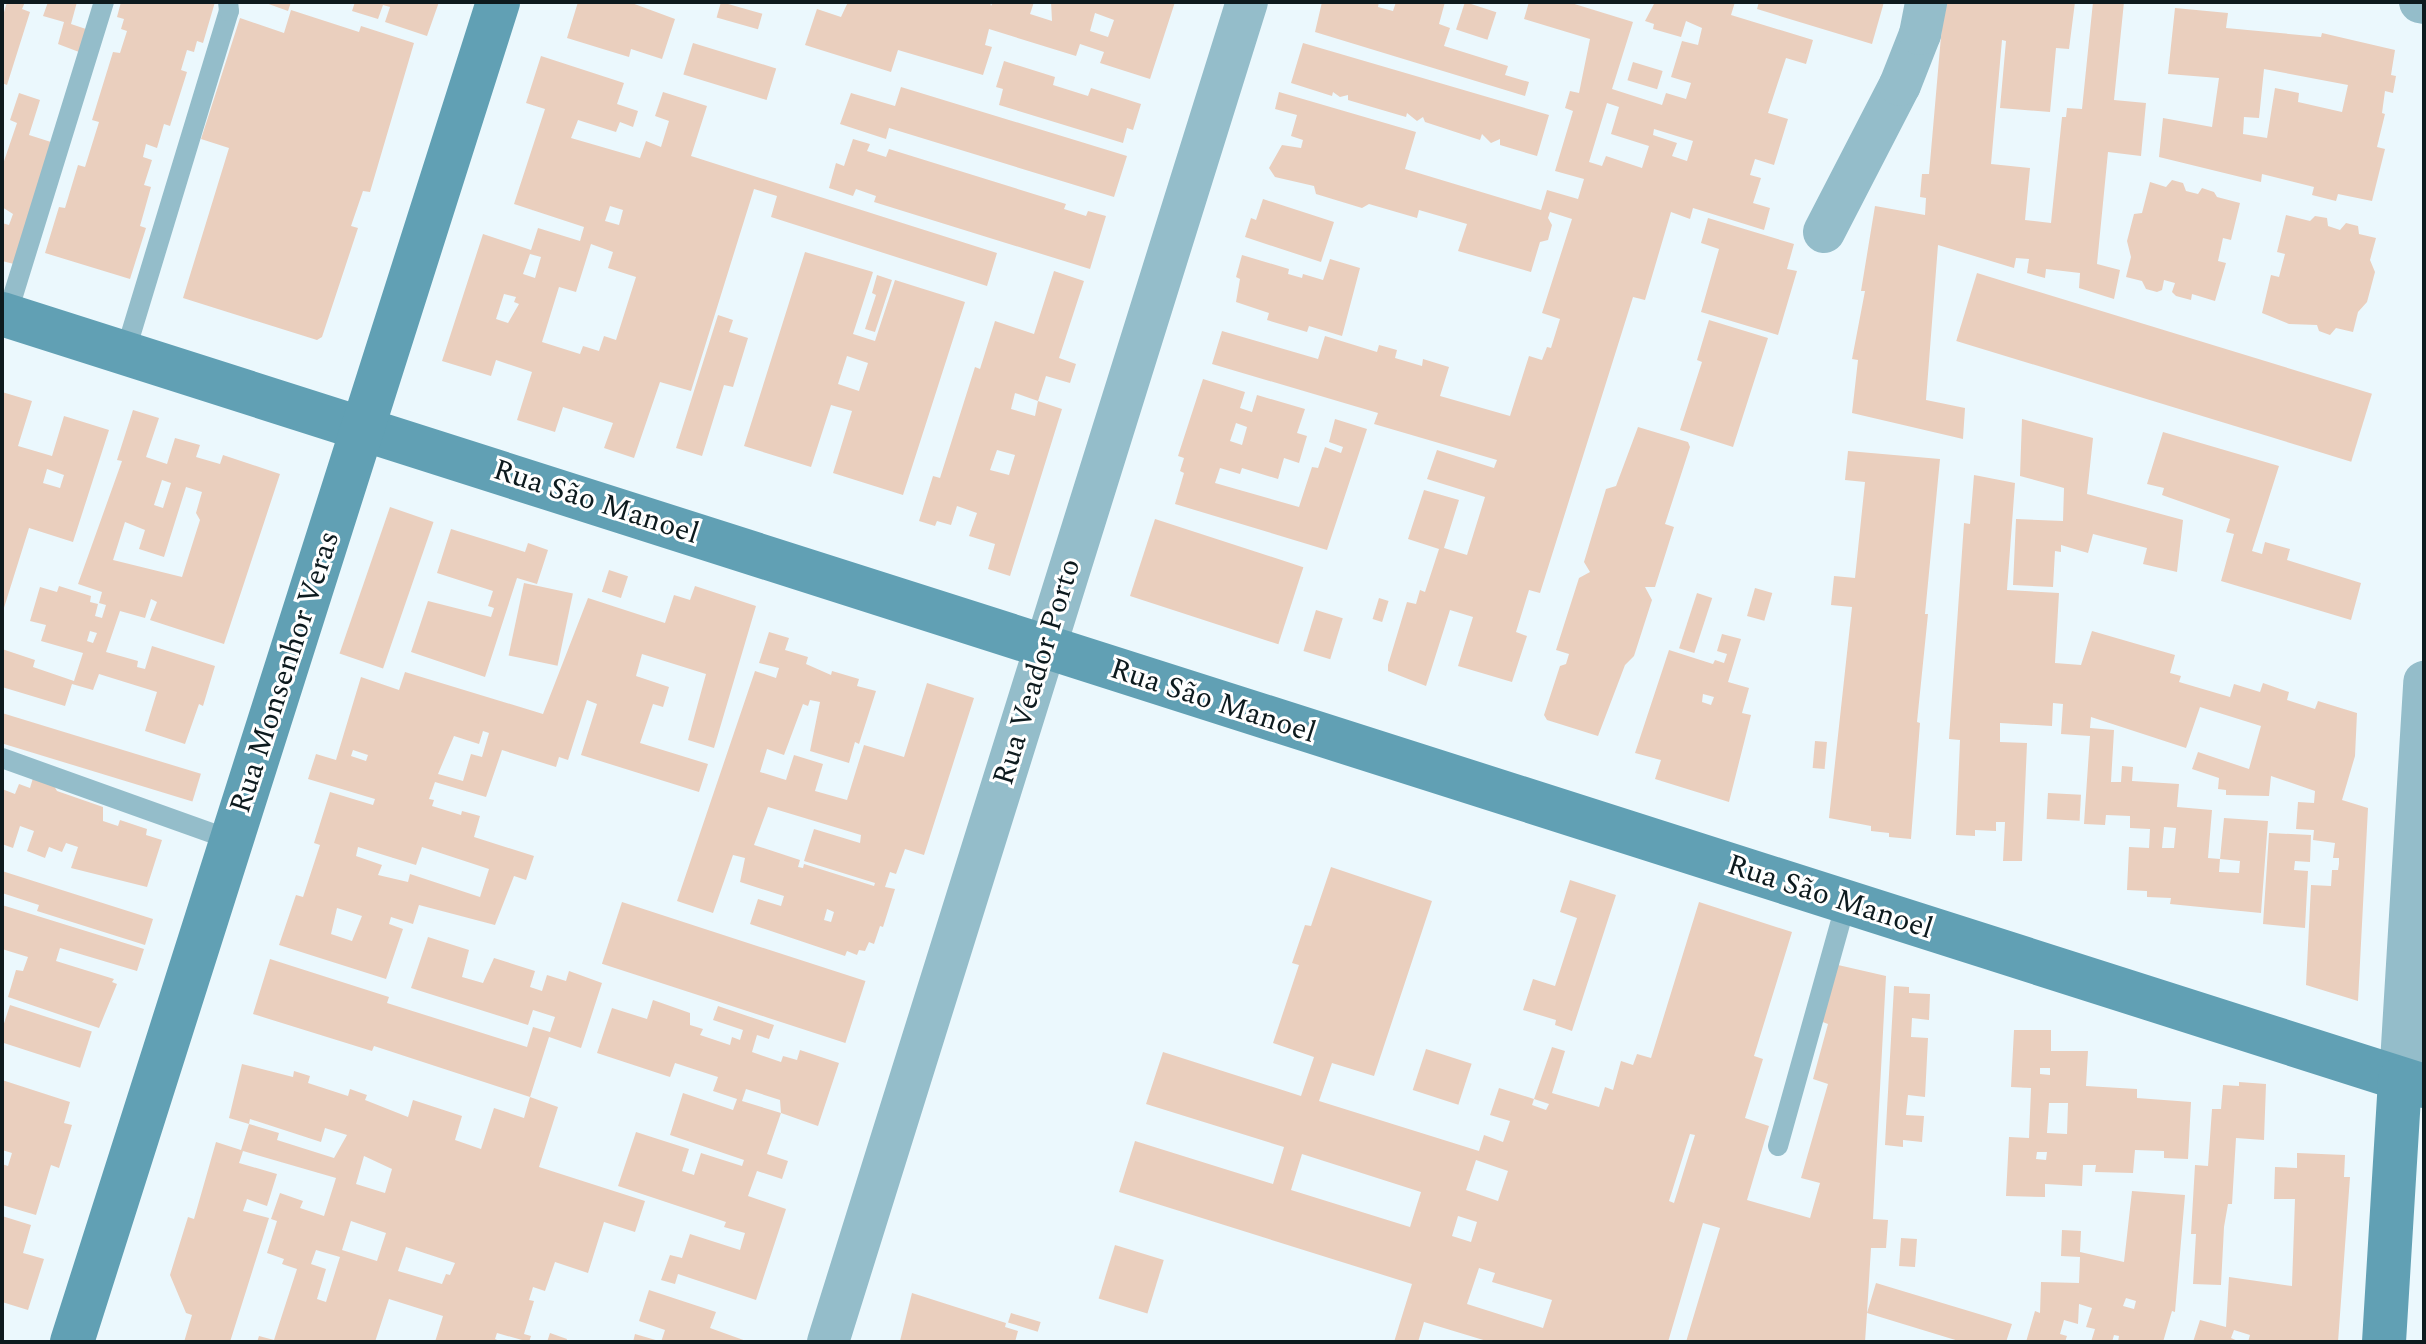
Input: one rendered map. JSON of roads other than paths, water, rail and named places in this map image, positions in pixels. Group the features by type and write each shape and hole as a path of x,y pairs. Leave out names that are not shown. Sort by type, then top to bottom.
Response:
{"street":[{"name":"Rua Monsenhor Veras","path":"72,1342 498,2"},
{"name":"Rua Veador Porto","path":"828,1342 1247,2"},
{"path":"1824,232 1900,85 1920,34 1926,2"},
{"name":"Rua São Manoel","path":"5,314 2412,1082"},
{"path":"2384,1342 2412,1082 2424,682"}],"lane":[{"path":"5,314 104,2"},
{"path":"125,353 229,11 228,2"},
{"path":"2,758 231,840"},
{"path":"1778,1146 1846,902"}]}
